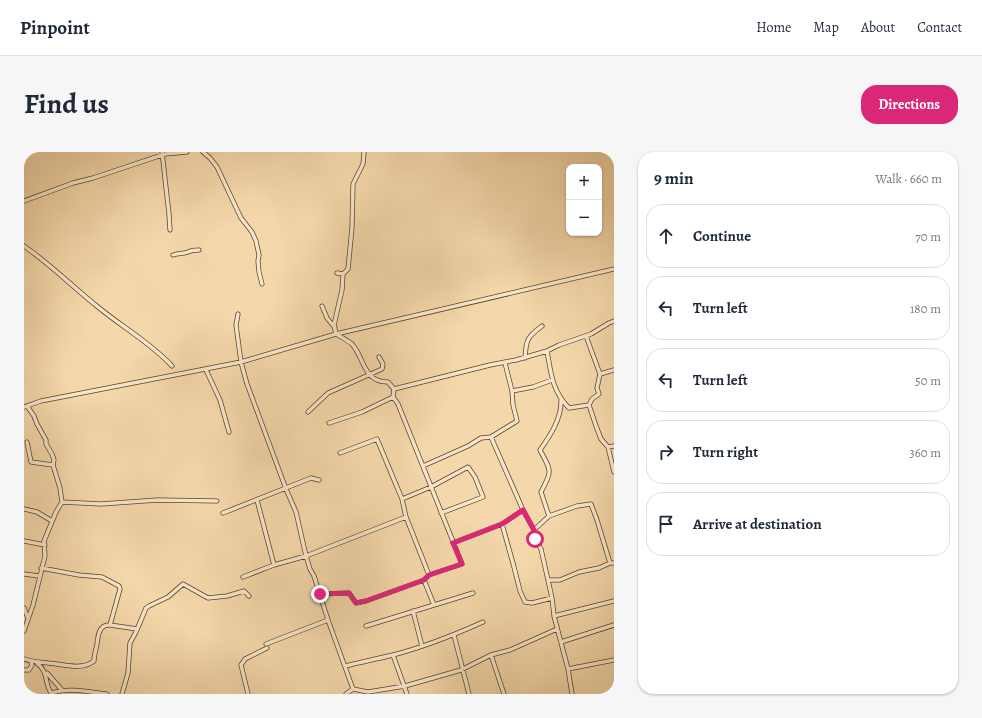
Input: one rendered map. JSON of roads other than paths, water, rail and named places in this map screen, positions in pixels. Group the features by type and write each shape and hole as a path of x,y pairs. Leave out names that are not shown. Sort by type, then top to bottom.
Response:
{"street":[{"path":"24,201 162,153 187,152"},
{"path":"203,152 217,167 241,218 252,232 259,255 259,272 262,284"},
{"path":"320,594 349,593 356,603 366,601 424,580 429,575 462,564 398,404 393,396 394,389 388,382 383,382 373,378 368,374 363,362 352,344 336,334 334,325 342,290 343,274 348,268 352,228 353,184 363,164 364,152"},
{"path":"162,153 170,230"},
{"path":"24,246 37,255 98,307 147,344 172,366"},
{"path":"173,255 192,250 199,250"},
{"path":"24,631 33,605 45,556 44,541 62,502 60,488 53,465 54,460 52,454 34,416 25,406 41,401 206,370 240,362 336,334 614,269"},
{"path":"337,273 343,274"},
{"path":"322,306 327,318 335,329"},
{"path":"238,314 236,325 240,362 286,489 296,512 306,556 353,689"},
{"path":"394,389 490,365 525,358 547,351 559,344 586,336 614,321"},
{"path":"525,358 526,345 530,335 542,326"},
{"path":"586,336 600,374 597,388 599,394 592,399 589,405 598,432 608,447 614,472"},
{"path":"547,351 552,380 562,405 555,427 540,450 548,466 550,475 541,492 549,516"},
{"path":"308,412 328,393 382,369 383,364 380,357"},
{"path":"423,466 468,446 481,438 491,437 517,422 513,405 512,390 505,363"},
{"path":"206,370 220,400 229,432"},
{"path":"600,374 614,370"},
{"path":"512,390 533,387 552,380"},
{"path":"329,423 362,412 393,396"},
{"path":"561,400 569,408 589,405"},
{"path":"491,437 523,510 534,530 535,539 541,549 552,598 554,616 568,669 572,694"},
{"path":"340,453 378,439 402,499 406,517 429,575"},
{"path":"27,442 31,462 53,465"},
{"path":"608,447 614,446"},
{"path":"402,499 431,487 468,467 475,477 483,497 441,513"},
{"path":"223,513 311,478 319,480"},
{"path":"62,502 101,504 158,500 217,501"},
{"path":"257,500 274,565"},
{"path":"534,530 549,516 577,506 591,504 598,520 612,563 579,572 560,580 548,580"},
{"path":"24,509 37,512 52,521"},
{"path":"453,543 502,524 523,510"},
{"path":"243,577 274,565 306,556 406,517"},
{"path":"502,524 520,591 525,602 532,603 552,598"},
{"path":"24,541 44,545"},
{"path":"41,568 78,575 102,577 118,586 120,589 110,625"},
{"path":"24,574 39,576"},
{"path":"424,580 434,605"},
{"path":"122,694 128,673 130,642 149,606 168,597 183,584 208,598 227,596 244,591 249,596"},
{"path":"366,626 473,593"},
{"path":"554,616 614,601"},
{"path":"28,618 24,608 33,605"},
{"path":"413,612 422,646"},
{"path":"248,694 241,664 245,659 266,646 328,620"},
{"path":"345,666 393,655 454,636 483,622"},
{"path":"36,663 78,666 91,664 94,661 97,637 100,630 105,625 137,629"},
{"path":"561,642 614,625"},
{"path":"353,689 368,693 405,686 461,670 491,655 510,650 557,629"},
{"path":"454,636 461,670 469,694"},
{"path":"393,655 407,694"},
{"path":"491,655 504,694"},
{"path":"24,658 36,663 44,669 48,689 51,693 62,690 70,692 107,694"},
{"path":"568,669 614,660"},
{"path":"24,670 29,670 32,664 31,661"},
{"path":"46,674 47,673 62,690"},
{"path":"346,694 353,689"}]}
